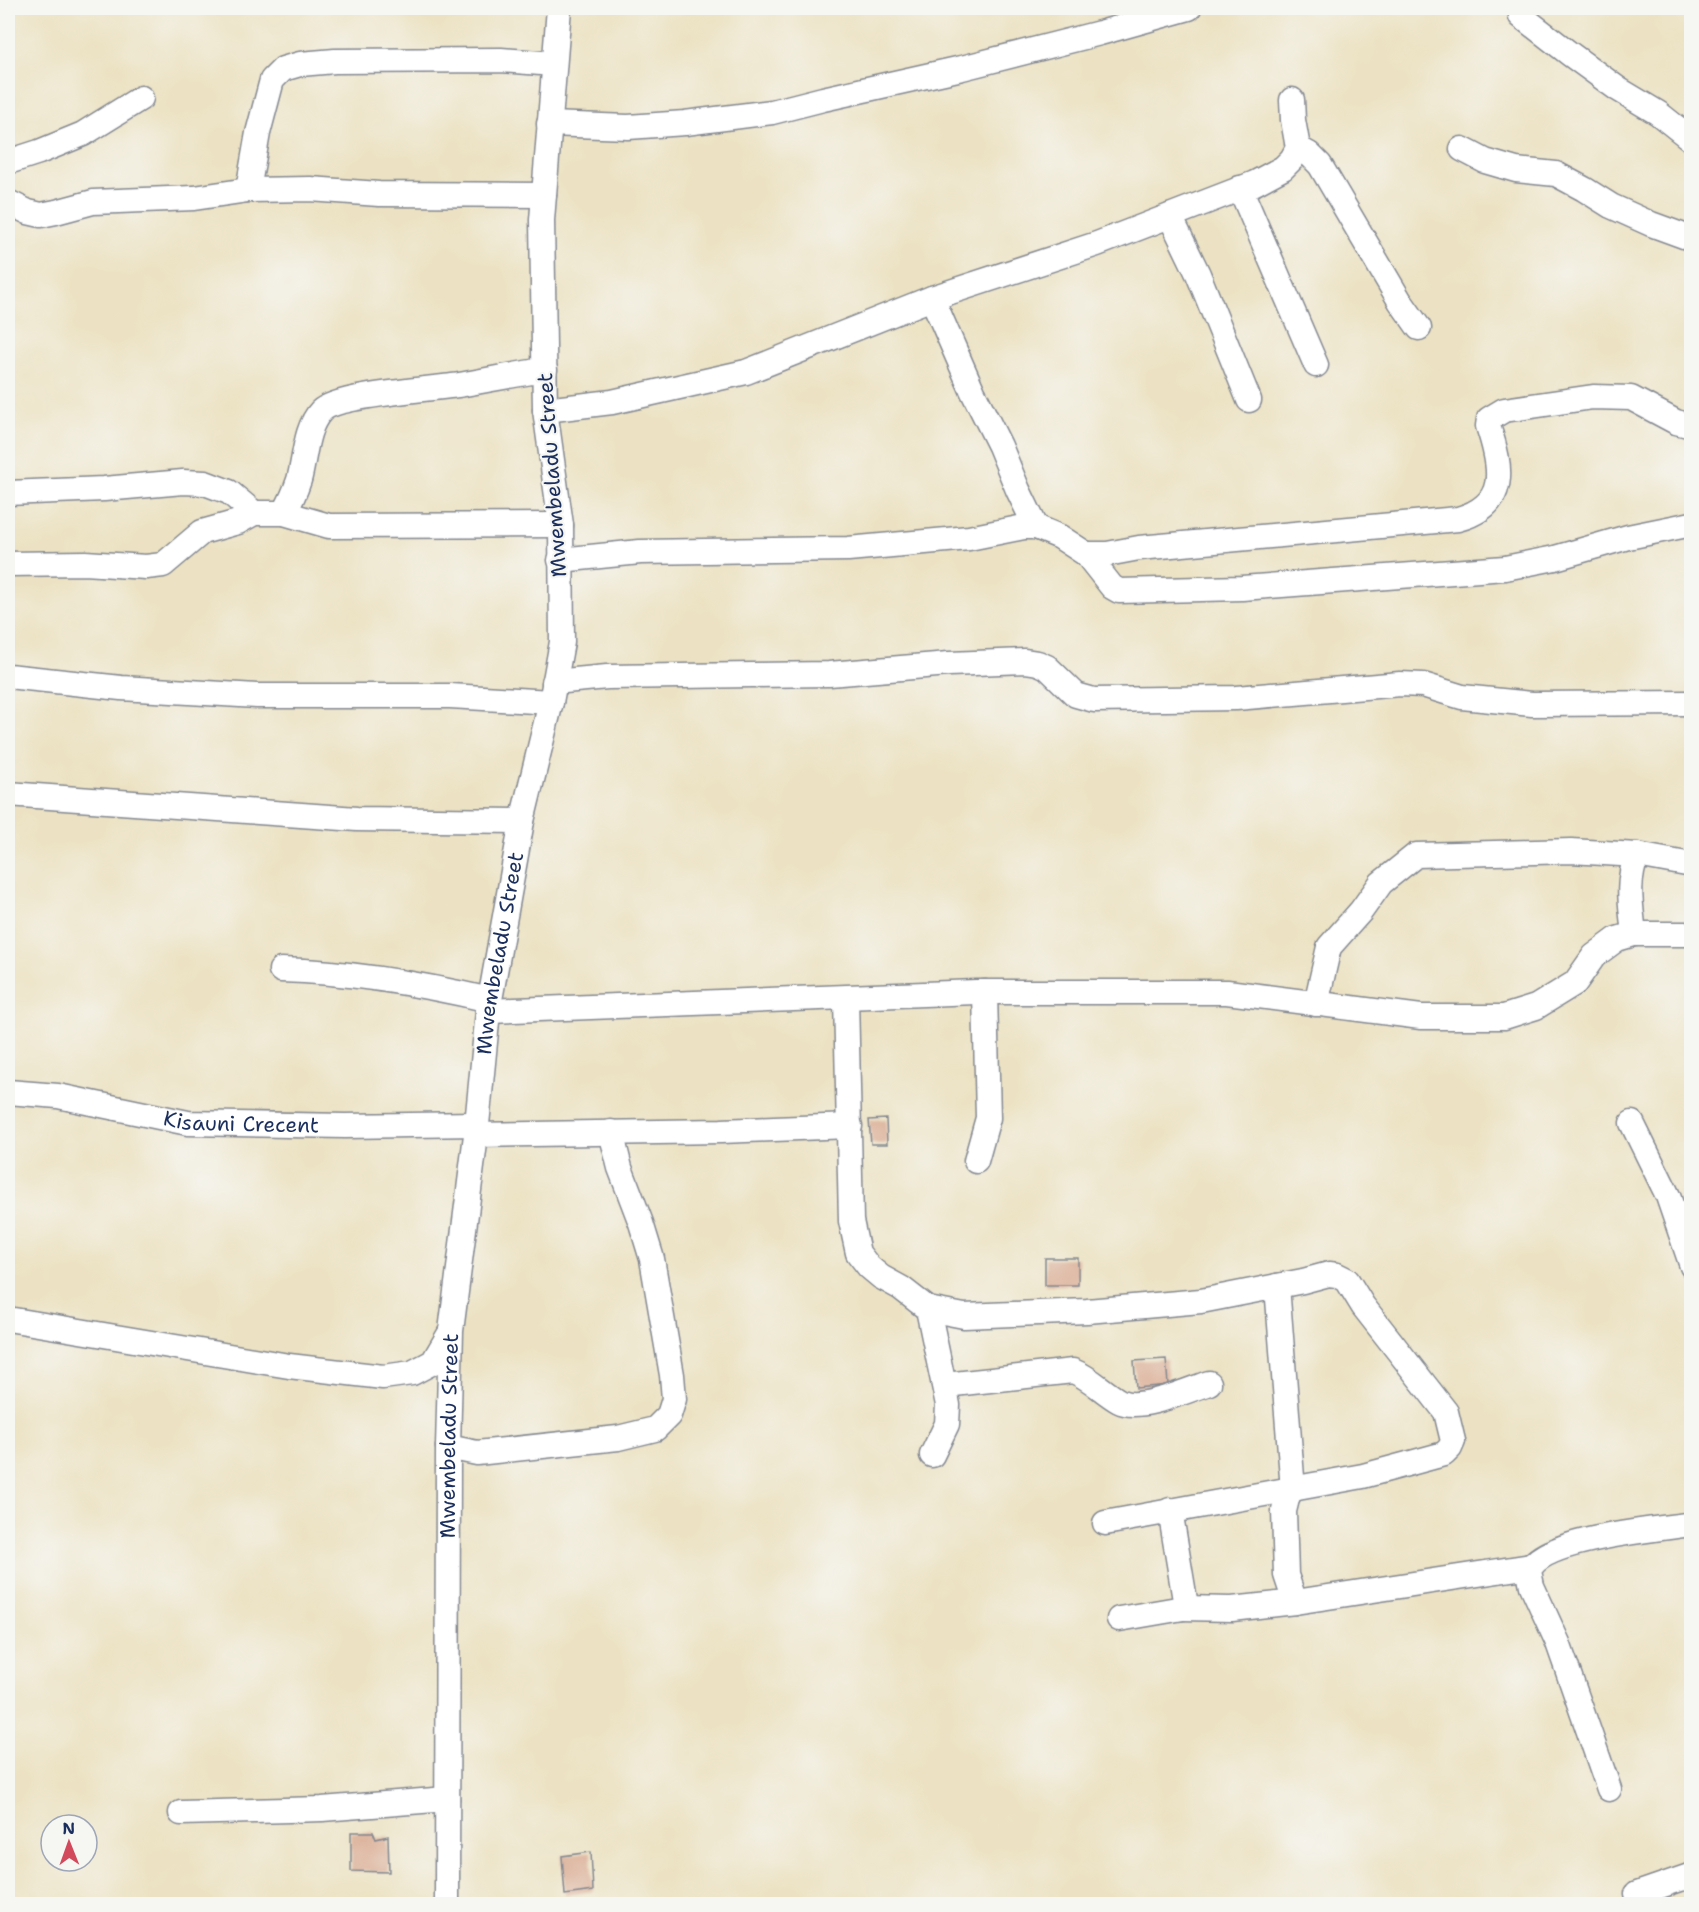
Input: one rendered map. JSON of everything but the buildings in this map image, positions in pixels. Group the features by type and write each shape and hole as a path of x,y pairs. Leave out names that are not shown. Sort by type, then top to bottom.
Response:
{"street":[{"name":"Mwembeladu Street","path":"447,1905 448,1447 451,1331 489,1006 522,821 553,692 562,642 561,525 545,410 542,220 558,8"},
{"path":"549,124 628,127 685,123 772,112 973,65 1190,8"},
{"path":"1521,16 1586,65 1658,113 1692,140"},
{"path":"248,190 258,133 272,80 283,69 300,64 335,61 501,60 554,64"},
{"path":"8,162 83,134 141,98"},
{"path":"545,410 612,402 746,372 932,298 1096,244 1240,188 1283,168 1292,159 1298,147 1292,100"},
{"path":"1298,147 1320,165 1400,301 1419,328"},
{"path":"1461,149 1485,161 1516,170 1556,174 1611,206 1692,239"},
{"path":"1240,188 1316,365"},
{"path":"8,202 28,212 41,214 93,201 194,198 248,190 310,189 379,194 544,195"},
{"path":"1170,216 1198,274 1249,400"},
{"path":"932,298 973,393 1000,446 1036,527"},
{"path":"284,513 299,480 312,426 320,412 330,404 545,370"},
{"path":"1086,554 1107,554 1139,548 1458,519 1475,514 1493,499 1499,477 1488,426 1489,419 1504,410 1593,397 1631,398 1676,423 1692,426"},
{"path":"8,493 104,489 183,482 205,483 229,492 254,513"},
{"path":"8,564 85,563 146,567 163,565 202,532 238,522 254,513 284,513 329,526 561,525"},
{"path":"560,560 640,552 848,549 969,538 1024,527 1036,527 1060,537 1086,554 1112,587 1119,591 1242,588 1505,568 1692,524"},
{"path":"8,676 122,688 258,696 450,696 553,692 607,677 829,674 949,664 1025,661 1047,667 1076,695 1094,700 1236,698 1400,684 1423,686 1462,697 1532,704 1692,703"},
{"path":"8,794 345,818 522,821"},
{"path":"1316,1004 1329,947 1361,911 1381,883 1416,855 1571,851 1636,855 1692,866"},
{"path":"1634,934 1629,884 1636,855"},
{"path":"281,970 355,974 448,990 489,1006 846,998 985,992 1227,992 1421,1017 1504,1017 1536,1007 1575,983 1594,956 1617,939 1634,934 1692,934"},
{"path":"976,1161 988,1118 985,992"},
{"path":"846,998 851,1221 858,1253 881,1277 901,1288 928,1309 964,1316 1087,1311 1202,1301 1329,1274 1337,1275 1347,1280 1363,1306 1446,1412 1452,1441 1450,1448 1444,1454 1363,1476 1105,1523"},
{"name":"Kisauni Crecent","path":"8,1092 78,1099 188,1123 611,1132 850,1126"},
{"path":"1632,1123 1668,1196 1692,1266"},
{"path":"448,1447 477,1453 618,1438 655,1429 669,1415 674,1399 672,1375 652,1259 611,1132"},
{"path":"1277,1286 1291,1490 1284,1511 1286,1575 1295,1602"},
{"path":"928,1309 948,1405 947,1424 933,1455"},
{"path":"8,1319 289,1366 383,1377 412,1373 433,1362 451,1331"},
{"path":"945,1385 1073,1371 1086,1375 1121,1402 1131,1404 1174,1395 1209,1383"},
{"path":"1170,1510 1185,1600 1183,1608"},
{"path":"1609,1789 1558,1643 1532,1586 1529,1570 1535,1560 1556,1549 1600,1537 1692,1524"},
{"path":"1119,1619 1183,1608 1232,1609 1295,1602 1531,1566"},
{"path":"181,1813 322,1809 447,1799"},
{"path":"1638,1894 1692,1875"}]}
